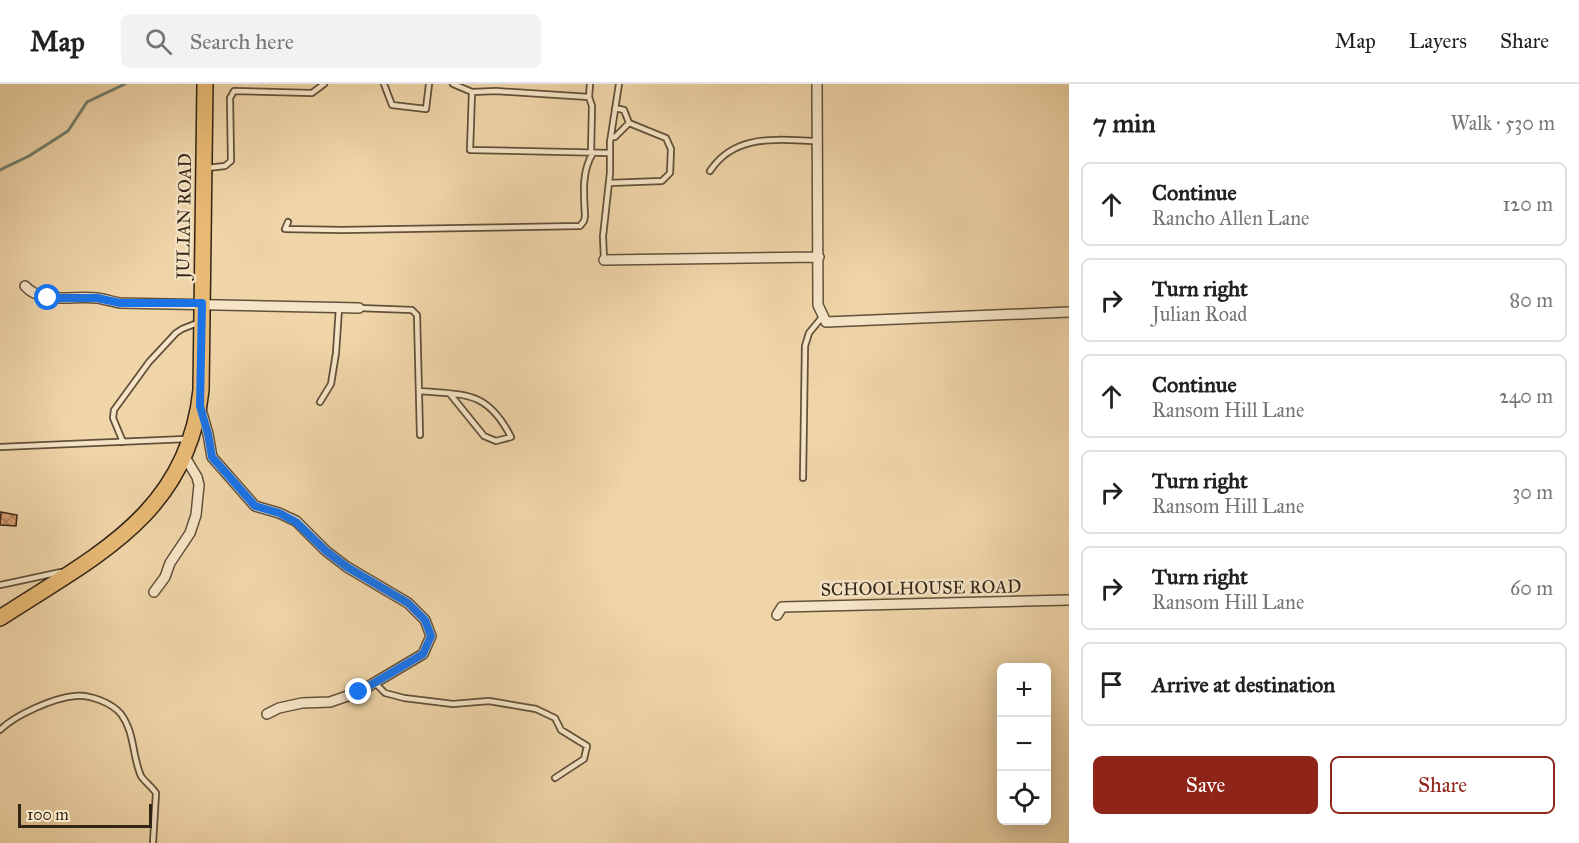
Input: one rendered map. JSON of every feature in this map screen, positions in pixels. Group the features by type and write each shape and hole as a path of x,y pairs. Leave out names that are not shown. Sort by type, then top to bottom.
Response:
{"main road":[{"name":"JULIAN ROAD","path":"0,618 112,546 144,517 167,489 185,457 200,406 205,84"}],"street":[{"path":"817,84 818,305 826,322 1069,312"},
{"path":"604,260 819,258"},
{"path":"25,286 31,292 48,298 97,298 120,303 359,308"},
{"path":"200,406 212,457 255,506 279,513 296,522 326,551 347,567 408,603 425,620 431,636 423,654 359,692 330,702 303,703 279,708 267,714"},
{"path":"154,592 190,534 196,516 199,484 185,457"},
{"name":"SCHOOLHOUSE ROAD","path":"777,615 782,607 1069,600"}],"lane":[{"path":"204,168 225,166 231,161 230,98 234,91 312,93 324,84"},
{"path":"384,84 392,105 426,109 429,84"},
{"path":"453,84 472,92 496,91 590,97"},
{"path":"288,222 285,229 580,226 585,216 584,178 592,153 590,84"},
{"path":"604,260 603,236 611,137 619,84"},
{"path":"472,92 470,150 610,153"},
{"path":"609,183 662,181 670,173 671,149 666,138 629,123 624,110 615,108"},
{"path":"611,137 629,123"},
{"path":"710,171 723,154 748,144 773,140 817,141"},
{"path":"320,402 331,384 339,308"},
{"path":"359,308 412,310 417,315 420,435"},
{"path":"803,478 805,346 810,333 823,316"},
{"path":"123,442 113,418 114,410 149,362 176,333 202,321"},
{"path":"419,391 450,394 467,396 486,403 503,422 511,437 496,441 484,436 450,394"},
{"path":"0,447 192,438"},
{"path":"0,585 41,575 73,571"},
{"path":"375,683 386,693 404,698 453,704 489,700 506,702 536,709 555,718 561,730 587,746 584,759 555,778"},
{"path":"0,730 9,721 59,699 77,695 94,698 120,713 130,733 142,779 156,793 153,843"}],"building":[{"path":"1,512 17,515 16,526 0,525"}],"waterway":[{"path":"0,170 29,156 68,131 87,102 125,84"}],"route":[{"path":"48,298 97,298 120,303 202,303 200,406 206,423 212,457 255,506 279,513 296,522 326,551 347,567 408,603 425,620 431,636 423,654 359,692"}]}
